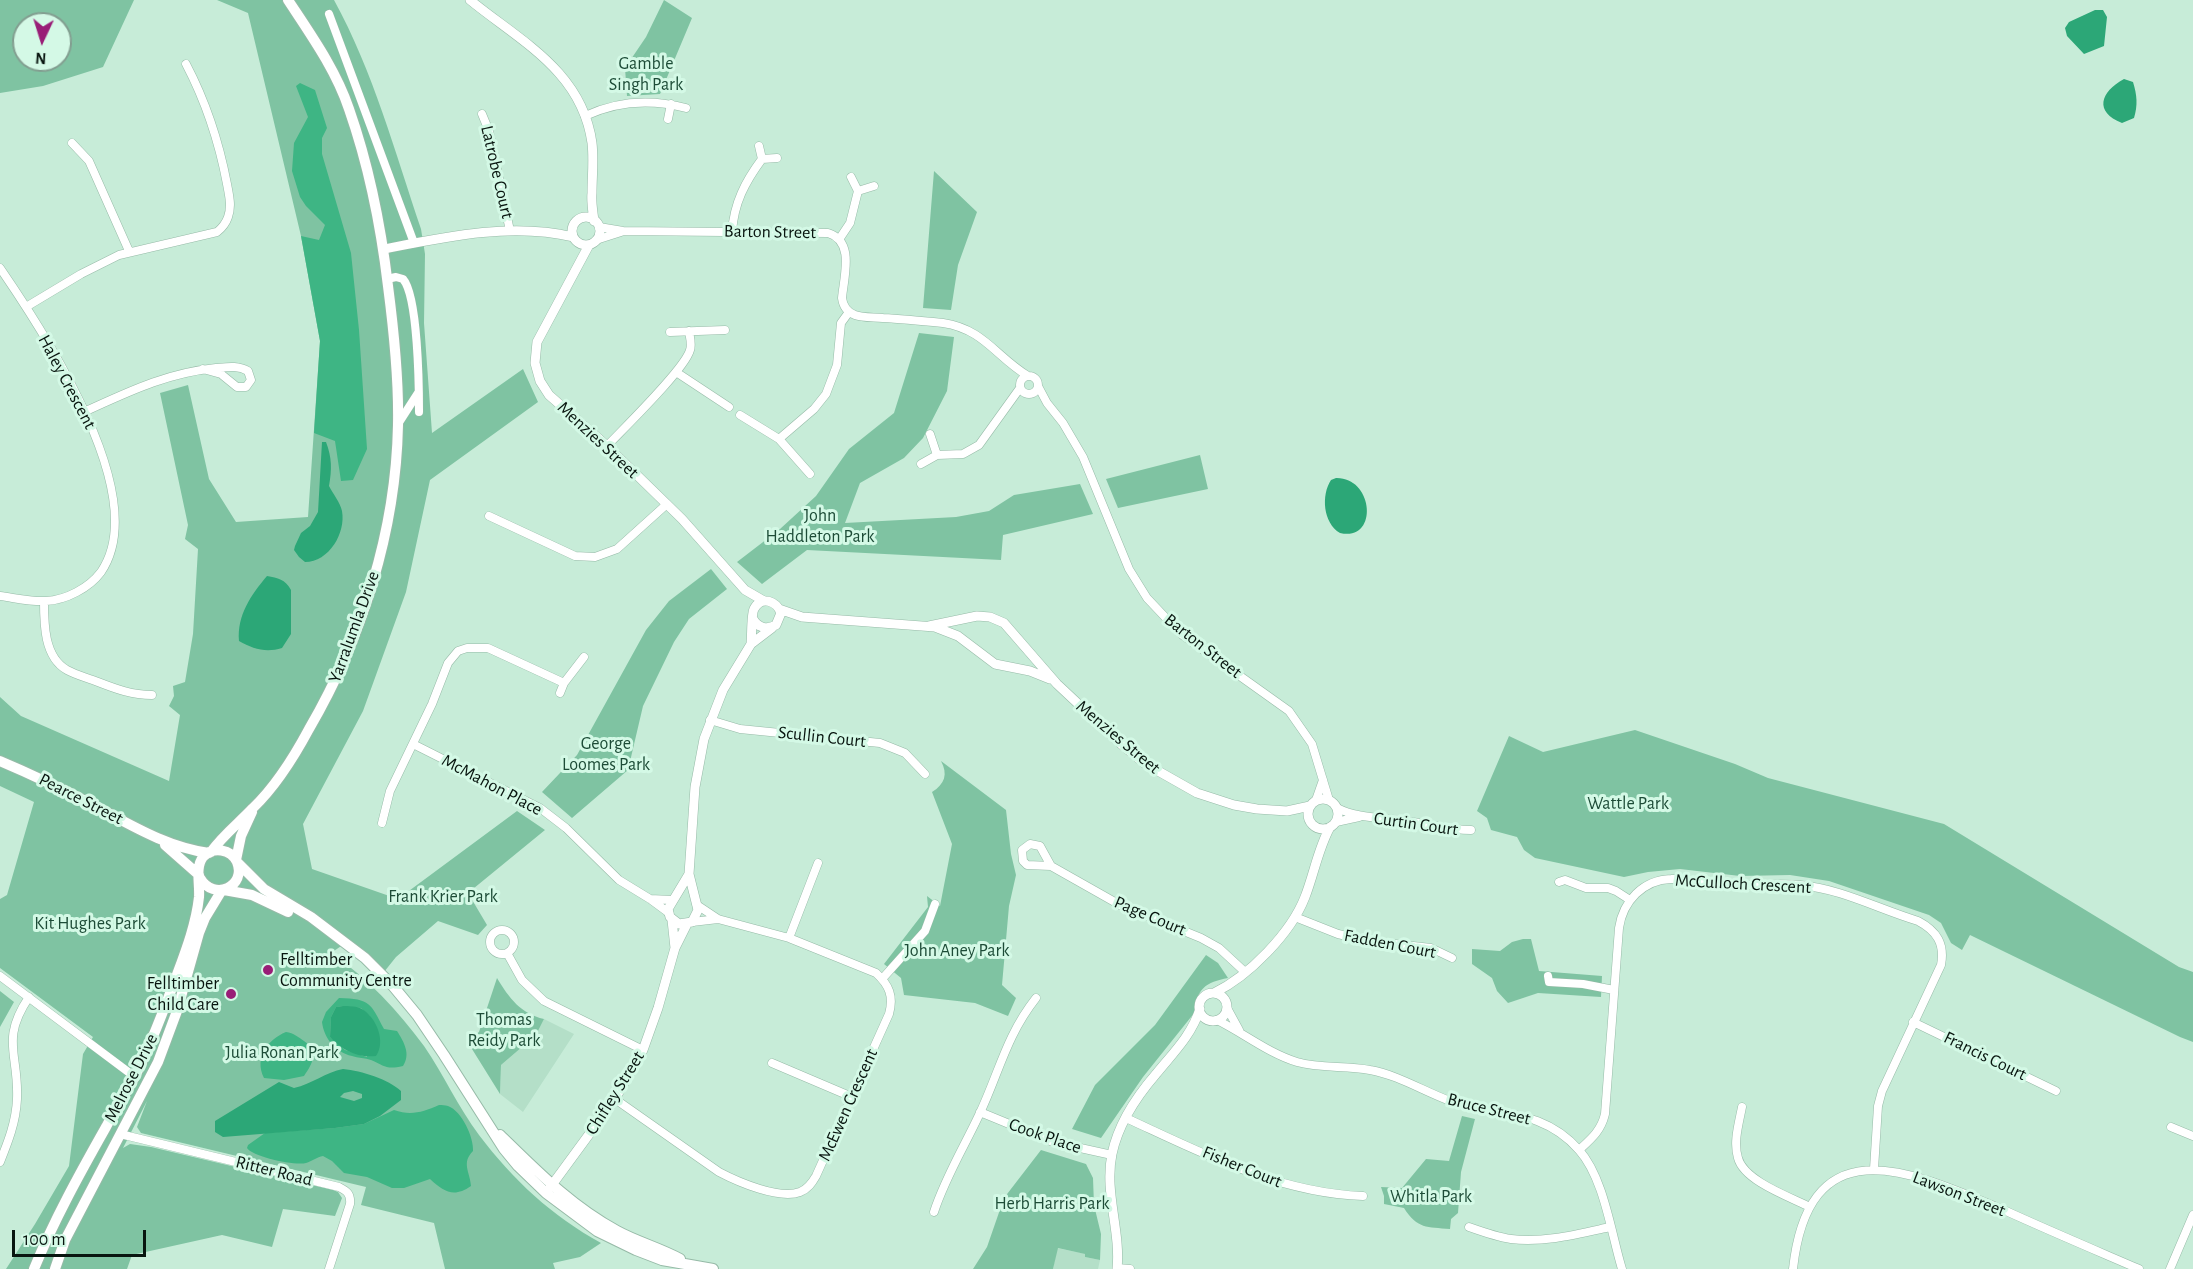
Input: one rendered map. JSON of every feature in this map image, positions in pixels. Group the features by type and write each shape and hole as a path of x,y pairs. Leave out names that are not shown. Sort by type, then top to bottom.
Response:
{"main road":[{"name":"Yarralumla Drive","path":"210,852 253,808 284,769 309,731 331,690 353,640 370,588 392,495 398,424 396,359 384,249 370,183 349,108 316,43 288,0"},
{"name":"Pearce Street","path":"0,761 80,798 161,840 186,849 210,852"},
{"name":"Yarralumla Drive","path":"236,861 241,836 253,808"},
{"name":"Pearce Street","path":"161,840 199,876"},
{"path":"324,927 308,922 277,905 252,895 206,886 199,876 200,862 210,852 216,850 227,852 264,889 311,917 365,958 393,986 417,1015 504,1149 518,1166 549,1190 617,1231 668,1252 687,1263 713,1269"},
{"path":"223,890 235,882 238,875 236,861"},
{"name":"Melrose Drive","path":"34,1269 50,1229 135,1077 156,1031 197,910 199,876"},
{"name":"Melrose Drive","path":"55,1269 65,1239 147,1084 169,1035 199,933 223,890"},
{"path":"135,1077 147,1084"},
{"path":"105,1128 120,1134"}],"street":[{"path":"470,0 548,60 577,98 585,116 592,150 594,176 591,194 578,221 574,239 578,265"},
{"path":"329,14 414,243"},
{"path":"26,308 98,264 129,252 217,232 228,218 230,202 211,117 186,64"},
{"path":"585,116 623,104 671,104 686,108"},
{"path":"669,119 671,104"},
{"path":"349,108 365,111"},
{"name":"Latrobe Court","path":"482,114 489,131 510,231"},
{"path":"72,143 89,161 129,252"},
{"path":"732,232 735,207 762,159 759,146"},
{"path":"762,159 777,158"},
{"path":"840,238 850,223 858,191 851,177"},
{"path":"858,191 874,186"},
{"path":"384,249 510,231 549,231 574,239 580,244 593,242 600,231 591,194"},
{"path":"549,231 586,218 597,224"},
{"name":"Barton Street","path":"597,224 623,231 828,233 840,238 845,249 843,303 849,312"},
{"name":"Barton Street","path":"593,242 623,231"},
{"name":"Menzies Street","path":"593,242 578,265 537,342 535,363 540,381 549,395 607,446 667,504 745,590 764,601"},
{"name":"Haley Crescent","path":"0,268 57,358 86,411 104,461 115,520 112,549 102,570 92,582 71,595 44,601 0,596"},
{"path":"387,279 403,279 410,290 419,412"},
{"path":"779,439 814,409 826,394 837,365 841,323 849,312 860,316 959,326 982,338 1012,367 1036,379 1038,386 1036,392 1024,390"},
{"path":"670,332 725,330"},
{"path":"607,446 676,372 690,350 689,332"},
{"path":"1012,367 1024,390"},
{"path":"86,411 159,380 203,369 243,368 249,372 251,381 246,387 237,387 221,374 203,369"},
{"path":"676,372 729,407"},
{"path":"1024,390 1023,379 1028,376"},
{"name":"Barton Street","path":"1038,386 1083,457 1130,569 1147,598 1181,634 1289,711 1312,744 1329,800"},
{"path":"921,464 937,455 954,456 972,451 985,438 1001,412 1024,390"},
{"name":"Barton Street","path":"1024,390 1047,403"},
{"name":"Yarralumla Drive","path":"398,424 418,392"},
{"path":"740,415 779,439 810,474"},
{"path":"930,434 937,455"},
{"path":"489,516 574,556 588,558 602,556 617,549 667,504"},
{"name":"Menzies Street","path":"745,590 754,614"},
{"path":"44,601 46,637 49,647 65,669 124,692 152,695"},
{"path":"689,923 697,914 689,874 699,760 710,720 723,690 751,644 774,626 780,618 779,609 773,602 764,601 754,614 751,644"},
{"name":"Menzies Street","path":"779,609 802,617 928,626 954,634 995,664 1034,672 1057,684"},
{"path":"754,614 759,626 774,626"},
{"name":"Menzies Street","path":"928,626 977,616 987,616 1003,621 1057,684 1144,763 1197,793 1234,805 1287,811 1311,823"},
{"name":"Menzies Street","path":"774,626 802,617"},
{"path":"382,822 390,790 432,704 448,663 458,651 477,647 488,648 564,683"},
{"path":"560,693 564,683 584,657"},
{"name":"Scullin Court","path":"710,720 740,729 880,743 905,753 925,774"},
{"name":"McMahon Place","path":"413,744 540,808 566,828 619,880 650,899 670,917"},
{"path":"1318,854 1308,811 1323,780"},
{"path":"1130,1269 1117,1268 1118,1237 1111,1188 1112,1155 1126,1118 1141,1093 1188,1035 1203,998 1235,981 1271,948 1295,917 1309,886 1318,854 1333,824 1337,808 1329,800 1313,803"},
{"name":"Menzies Street","path":"1287,811 1313,803"},
{"name":"Curtin Court","path":"1337,808 1361,816 1408,821 1450,830 1472,830"},
{"name":"Curtin Court","path":"1333,824 1361,816"},
{"path":"1311,823 1322,829 1333,824"},
{"path":"789,938 818,863"},
{"name":"Page Court","path":"1051,866 1120,905 1201,938 1218,948 1245,972"},
{"path":"689,874 668,909 670,917 679,924 718,919"},
{"name":"McCulloch Crescent","path":"1630,900 1644,886 1656,881 1671,879 1721,885 1799,885 1833,891 1918,921 1930,928 1942,946 1941,965 1882,1091 1878,1106 1874,1169"},
{"path":"1559,882 1565,880 1586,888 1608,888 1630,900 1621,915 1603,1123 1597,1133 1579,1150"},
{"path":"674,898 689,896 718,919 789,938 876,973 882,979 925,931 935,904"},
{"name":"McMahon Place","path":"650,899 674,898"},
{"name":"Chifley Street","path":"670,917 675,948"},
{"name":"Fadden Court","path":"1295,917 1338,934 1368,941 1431,948 1452,957"},
{"name":"Chifley Street","path":"549,1190 615,1099 643,1050 675,948 689,923"},
{"path":"507,953 522,980 544,1001 643,1050"},
{"path":"0,976 135,1077"},
{"path":"1548,976 1549,982 1583,984 1614,990"},
{"name":"McEwen Crescent","path":"615,1099 719,1173 749,1185 789,1195 798,1193 812,1184 891,1007 891,993 882,979"},
{"path":"1188,1035 1225,1015 1235,981"},
{"path":"1214,993 1222,996 1227,1006"},
{"path":"0,1162 12,1130 17,1099 16,1070 10,1046 12,1027 16,1016 29,997"},
{"path":"934,1212 980,1112 1012,1032 1036,998"},
{"name":"Bruce Street","path":"1227,1006 1240,1031"},
{"path":"1200,1010 1206,1019 1215,1021"},
{"name":"Bruce Street","path":"1215,1021 1240,1031 1269,1052 1295,1061 1314,1066 1379,1072 1451,1101 1530,1118 1563,1136 1579,1150 1599,1185 1622,1269"},
{"name":"Francis Court","path":"1914,1022 2056,1091"},
{"path":"772,1063 852,1097"},
{"path":"1742,1107 1736,1144 1738,1160 1744,1170 1755,1179 1810,1207"},
{"name":"Cook Place","path":"980,1112 1053,1142 1112,1155"},
{"name":"Fisher Court","path":"1126,1118 1273,1181 1316,1192 1363,1196"},
{"path":"2171,1127 2193,1136"},
{"name":"Ritter Road","path":"120,1134 339,1187 347,1191 350,1203 329,1269"},
{"name":"Lawson Street","path":"1793,1269 1799,1235 1810,1207 1826,1186 1850,1173 1874,1169 1900,1172 1949,1187 2139,1269"},
{"path":"2170,1269 2193,1215"},
{"path":"1469,1227 1502,1237 1526,1240 1558,1238 1610,1227"}],"shaded area":[{"path":"2095,10 2103,10 2107,17 2104,46 2084,54 2067,36 2065,28 2069,22"},
{"path":"2124,79 2133,82 2136,104 2134,118 2122,123 2107,113 2104,102 2110,90"},
{"path":"322,442 326,442 330,458 329,486 341,508 343,520 338,537 328,552 314,561 305,562 294,550 301,533 310,526 318,512"},
{"path":"1336,478 1349,480 1358,487 1364,497 1367,509 1366,519 1361,528 1353,533 1340,533 1330,523 1327,516 1326,493 1331,480"},
{"path":"267,576 281,580 291,590 291,634 282,648 270,650 255,648 239,641 240,623 246,606"},
{"path":"336,1007 360,1008 376,1024 380,1044 376,1056 362,1056 350,1052 330,1037 331,1017"},
{"path":"544,1019 574,1034 523,1112 500,1094 501,1065 536,1035"},
{"path":"350,1070 382,1079 401,1091 401,1100 380,1116 364,1124 223,1137 215,1132 215,1121 279,1082 294,1088 337,1071","holes":["353,1091 362,1094 362,1098 354,1101 340,1097 344,1093"]},
{"path":"1057,1248 1086,1254 1085,1257 1100,1260 1098,1269 1053,1269"}],"green space":[{"path":"0,0 134,0 103,67 43,86 0,93"},
{"path":"217,0 334,0 348,27 372,83 421,229 425,254 424,323 432,433 523,369 538,402 430,480 406,592 363,711 303,824 312,869 398,899 517,811 545,830 468,893 487,925 478,935 438,921 396,957 384,972 347,942 331,953 370,984 404,1020 424,1046 471,1124 506,1167 550,1209 601,1243 580,1257 553,1263 555,1269 445,1269 434,1223 361,1205 366,1187 141,1133 137,1127 147,1101 123,1148 130,1144 151,1147 333,1190 338,1192 342,1198 335,1216 283,1209 272,1247 222,1235 132,1255 127,1269 6,1269 69,1166 83,1054 93,1037 0,968 0,899 7,895 34,802 0,786 0,697 21,716 169,781 180,715 169,706 174,696 173,686 185,682 193,634 198,549 185,539 188,525 160,393 188,385 209,479 236,522 308,517 320,341 301,236 248,13"},
{"name":"Gamble Singh Park","path":"664,0 692,18 660,94 627,96 625,68 646,37"},
{"path":"300,83 315,90 327,128 322,138 322,154 351,253 367,449 353,480 341,481 335,441 314,433 320,341 301,236 319,240 325,225 300,197 292,171 294,143 308,117 296,86"},
{"path":"934,171 977,212 958,265 951,310 923,308"},
{"name":"John Haddleton Park","path":"919,333 954,337 947,391 923,438 904,458 860,483 845,523 956,517 989,511 1014,495 1080,484 1093,514 1003,535 1001,560 807,550 762,584 737,562 780,529 816,496 849,449 894,413"},
{"path":"1200,455 1208,489 1118,508 1106,479"},
{"name":"George Loomes Park","path":"711,569 727,589 689,619 674,642 643,706 628,770 572,818 542,792 577,755 646,630 669,601"},
{"name":"Wattle Park","path":"1635,730 1735,764 1768,778 1944,824 2179,967 2193,972 2193,1042 1970,935 1962,950 1951,943 1941,923 1929,915 1829,881 1790,875 1740,876 1680,869 1624,877 1535,858 1524,850 1517,837 1491,830 1487,818 1477,811 1509,736 1543,752"},
{"name":"John Aney Park","path":"941,761 1006,810 1016,875 1009,906 1002,985 1016,998 1008,1016 975,1003 904,995 901,978 884,964 928,907 927,896 940,906 952,844 932,792 940,786 944,778"},
{"path":"1531,939 1539,971 1602,976 1601,997 1538,993 1508,1003 1497,991 1492,978 1472,964 1472,949 1500,951 1512,942"},
{"path":"1206,955 1218,963 1228,978 1208,984 1200,992 1195,1012 1143,1077 1101,1138 1072,1129 1095,1085 1155,1025"},
{"name":"Thomas Reidy Park","path":"497,978 516,1004 536,1017 544,1019 536,1035 501,1065 500,1094 467,1041 479,1032"},
{"path":"0,991 14,1002 0,1027"},
{"path":"339,998 364,1001 376,1013 384,1029 397,1031 402,1039 406,1048 403,1066 386,1067 340,1051 331,1044 325,1034 322,1022 326,1012","holes":["336,1007 361,1008 370,1016 367,1057 345,1050 330,1037 331,1017"]},
{"name":"Julia Ronan Park","path":"286,1032 298,1037 312,1049 313,1058 310,1067 304,1076 284,1080 264,1078 261,1064 264,1050 279,1035"},
{"path":"439,1105 448,1106 458,1113 466,1126 473,1146 473,1151 467,1160 471,1186 459,1192 449,1192 430,1179 404,1188 392,1188 367,1177 344,1173 323,1156 301,1164 257,1155 247,1148 265,1133 364,1124 394,1110 406,1113 417,1112"},
{"name":"Whitla Park","path":"1462,1116 1475,1119 1461,1172 1458,1213 1451,1219 1450,1229 1423,1226 1413,1220 1404,1208 1384,1204 1381,1187 1402,1188 1426,1159 1449,1161"},
{"name":"Herb Harris Park","path":"1041,1150 1086,1164 1093,1178 1094,1205 1101,1234 1100,1260 1058,1248 1053,1269 973,1269 987,1247 1004,1198"}],"place":[{"name":"Felltimber Community Centre","path":"268,970"},
{"name":"Felltimber Child Care","path":"231,994"}],"park label":[{"name":"Frank Krier Park","path":"443,897"},
{"name":"Kit Hughes Park","path":"90,924"}]}
